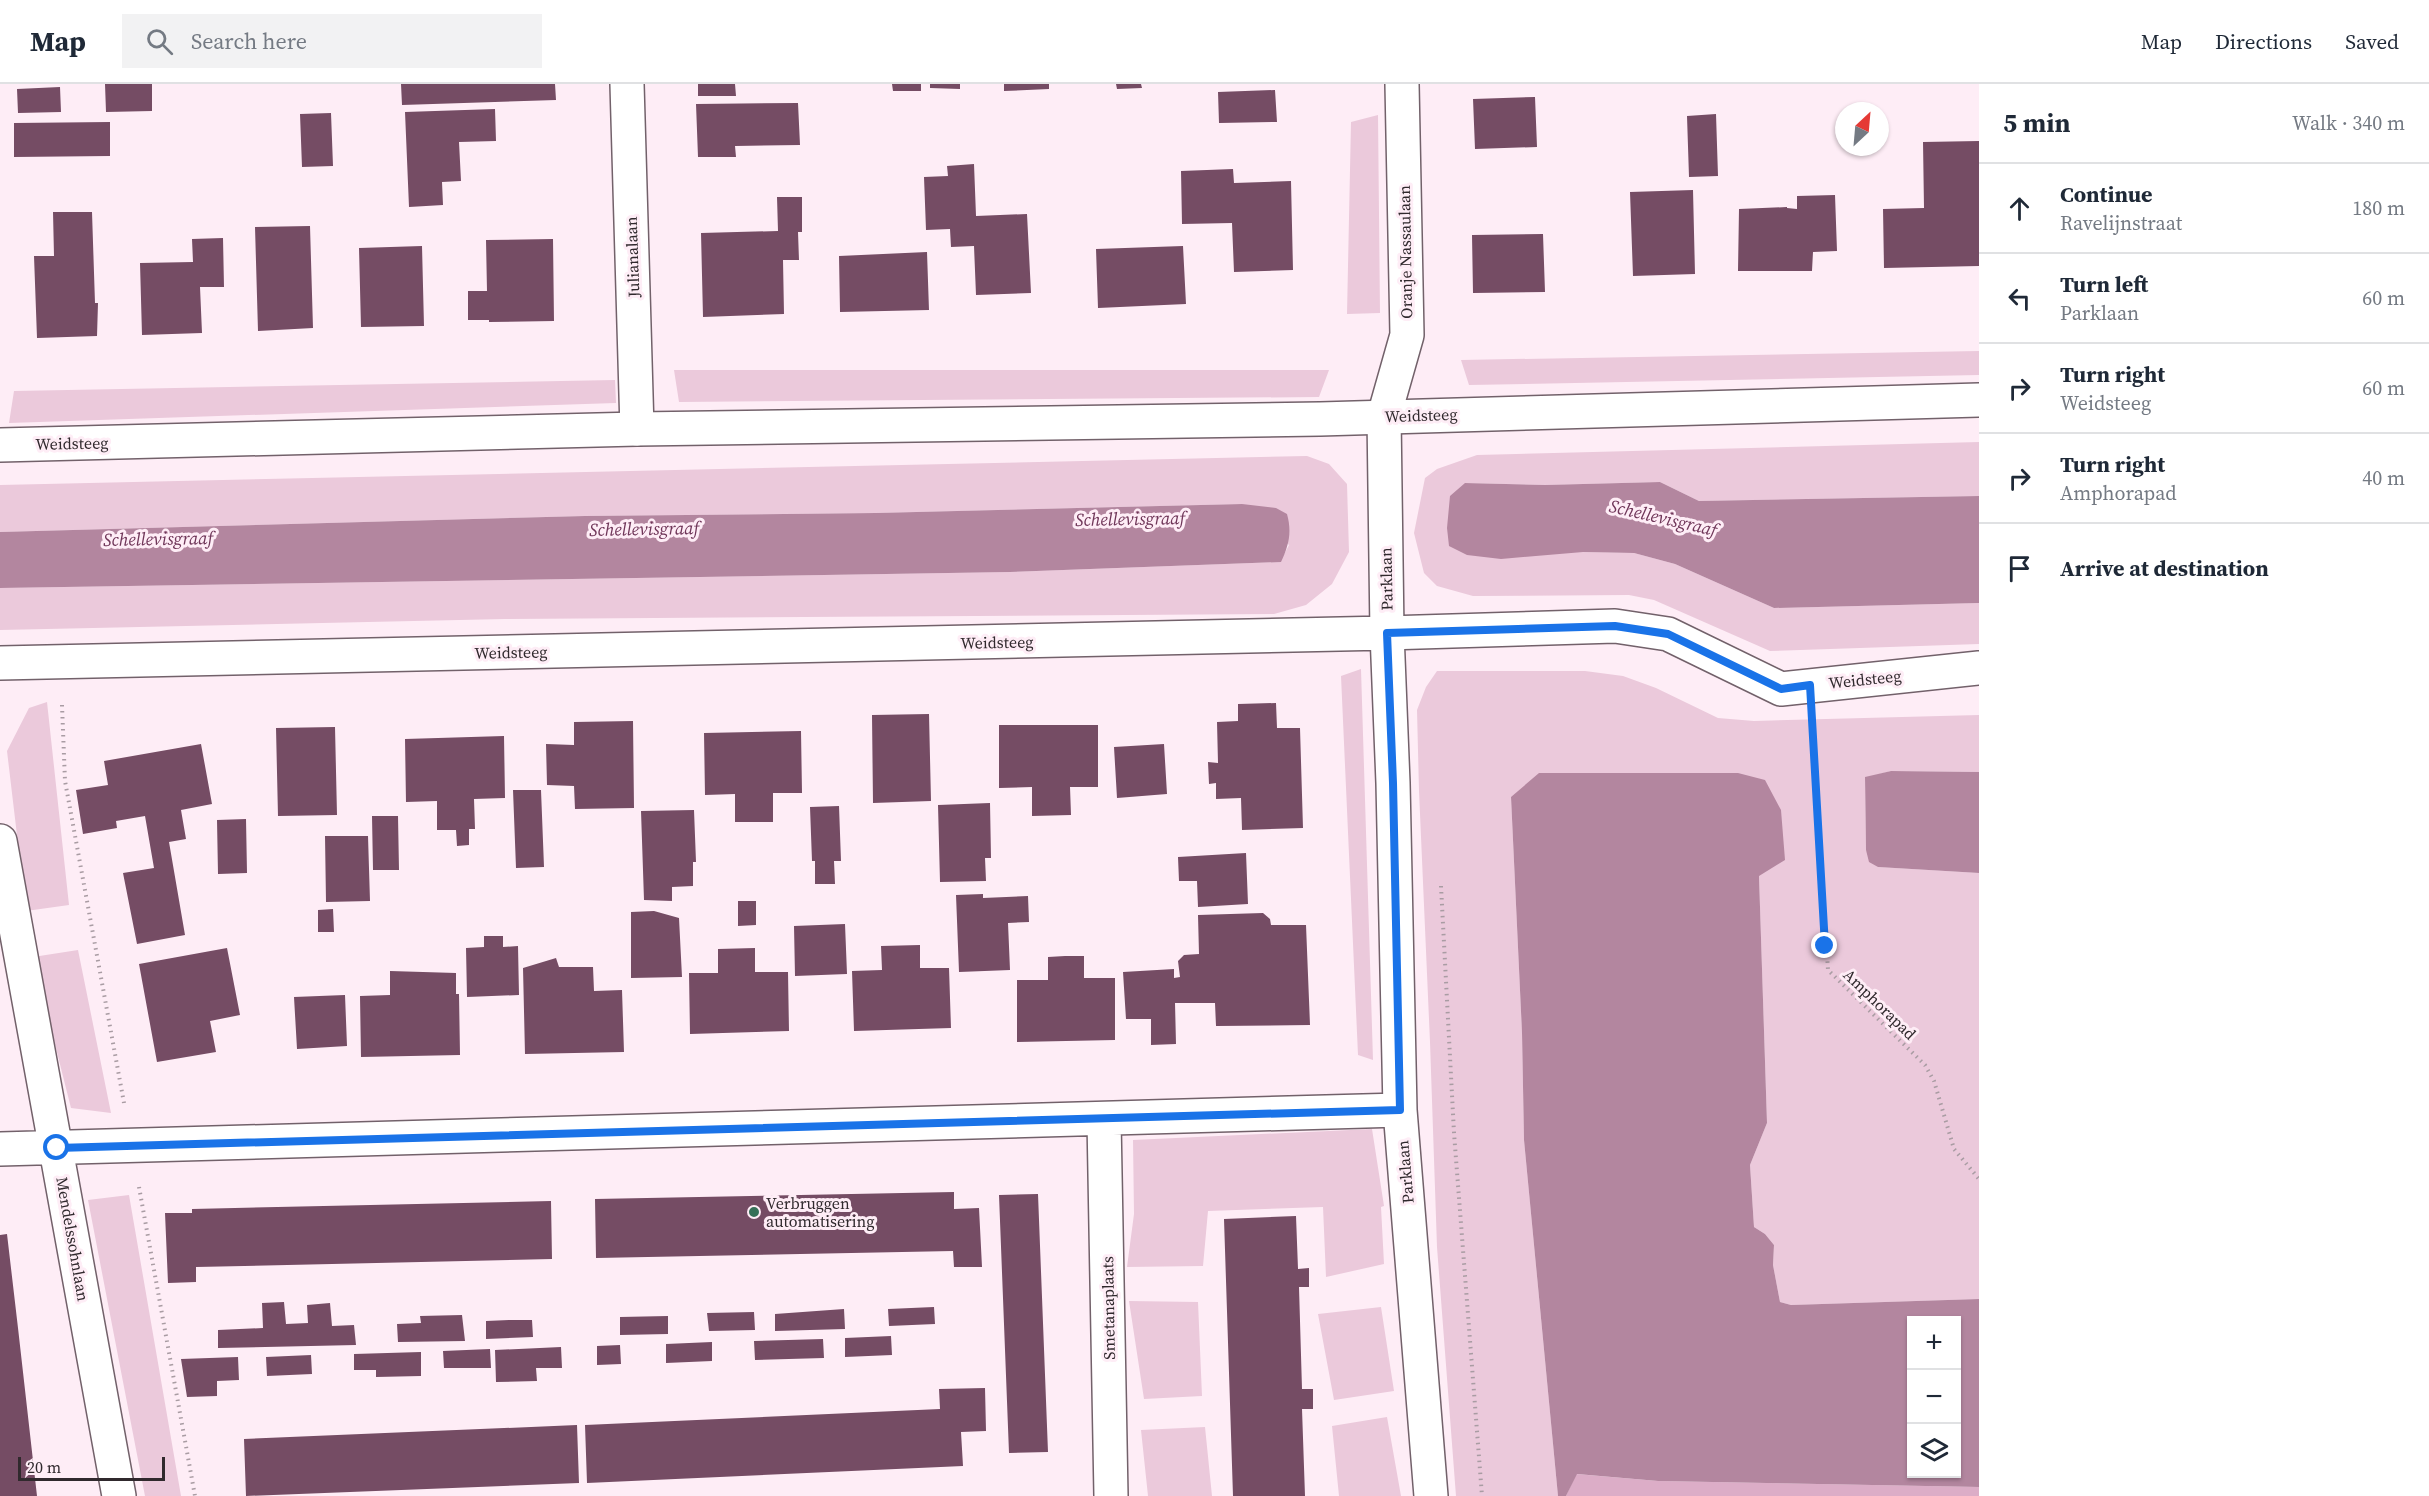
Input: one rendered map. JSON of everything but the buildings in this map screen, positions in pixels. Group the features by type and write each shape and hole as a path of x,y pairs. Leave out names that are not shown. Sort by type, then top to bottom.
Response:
{"street":[{"name":"Julianalaan","path":"627,84 637,429"},
{"name":"Oranje Nassaulaan","path":"1384,416 1407,336 1402,84"},
{"name":"Weidsteeg","path":"0,445 637,429 1320,419 1979,400"},
{"name":"Parklaan","path":"1384,416 1387,633 1393,783 1400,1110 1431,1496"},
{"name":"Weidsteeg","path":"0,663 1615,626 1668,634 1781,689 1979,668"},
{"name":"Mendelssohnlaan","path":"0,841 119,1496"},
{"path":"0,1149 1400,1110"},
{"name":"Smetanaplaats","path":"1104,1120 1111,1496"}],"path":[{"path":"60,662 65,781 195,1496"},
{"name":"Amphorapad","path":"1810,685 1827,970 1926,1065 1934,1082 1954,1149 1979,1179"},
{"path":"1441,877 1454,1133 1482,1496"}],"shaded area":[{"path":"1378,115 1380,313 1347,314 1351,122"},
{"path":"1979,351 1979,375 1469,385 1461,360"},
{"path":"674,370 1329,370 1319,397 679,402"},
{"path":"615,380 616,403 9,423 14,391"},
{"path":"1979,442 1979,496 1699,501 1660,482 1545,485 1465,483 1583,552 1634,553 1675,564 1774,608 1979,603 1979,644 1770,651 1654,600 1629,595 1473,596 1437,586 1424,573 1414,533 1425,478 1437,469 1477,455"},
{"path":"1307,456 1329,464 1347,484 1349,552 1332,584 1306,605 1274,614 505,619 0,630 0,588 1010,572 1280,562 1289,545 1242,504 876,513 585,516 0,532 0,485"},
{"path":"1361,669 1373,1060 1358,1055 1341,676"},
{"path":"1437,671 1585,671 1623,676 1656,688 1718,718 1754,721 1979,715 1979,772 1891,771 1865,778 1866,850 1878,867 1979,873 1979,1299 1791,1305 1780,1302 1773,1265 1774,1245 1765,1234 1754,1227 1750,1165 1767,1123 1759,876 1511,797 1522,1033 1524,1140 1558,1496 1456,1496 1437,1247 1417,710 1426,687"},
{"path":"47,702 69,905 26,911 7,751 29,708"},
{"path":"78,950 111,1113 71,1108 33,957"},
{"path":"1372,1129 1384,1206 1381,1207 1384,1264 1326,1277 1323,1207 1208,1211 1203,1266 1127,1267 1134,1214 1133,1140"},
{"path":"129,1195 181,1496 145,1496 88,1200"},
{"path":"1129,1301 1198,1302 1202,1396 1144,1399"},
{"path":"1381,1307 1394,1391 1334,1400 1318,1314"},
{"path":"1387,1417 1401,1496 1339,1496 1332,1426"},
{"path":"1205,1427 1212,1496 1148,1496 1141,1430"},
{"path":"1576,1474 1658,1481 1979,1487 1979,1496 1566,1496"}],"water":[{"name":"Schellevisgraaf","path":"1660,482 1699,501 1979,496 1979,603 1774,608 1675,564 1634,553 1583,552 1501,559 1467,555 1449,546 1447,528 1450,496 1465,483 1545,485"},
{"name":"Schellevisgraaf","path":"1242,504 1276,508 1287,514 1289,538 1281,562 1010,572 0,588 0,532 585,516 876,513"},
{"path":"1891,771 1979,772 1979,873 1878,867 1869,862 1866,850 1865,777"},
{"path":"1539,773 1738,773 1765,780 1781,810 1785,860 1759,876 1767,1123 1750,1165 1754,1227 1765,1234 1774,1245 1773,1265 1780,1302 1791,1305 1979,1299 1979,1487 1658,1481 1577,1474 1566,1496 1558,1496 1524,1140 1522,1033 1511,797"}],"place":[{"name":"Verbruggen automatisering","path":"754,1212"}],"route":[{"path":"57,1148 1400,1110 1393,783 1387,633 1615,626 1668,634 1781,689 1810,685 1825,946"}]}
